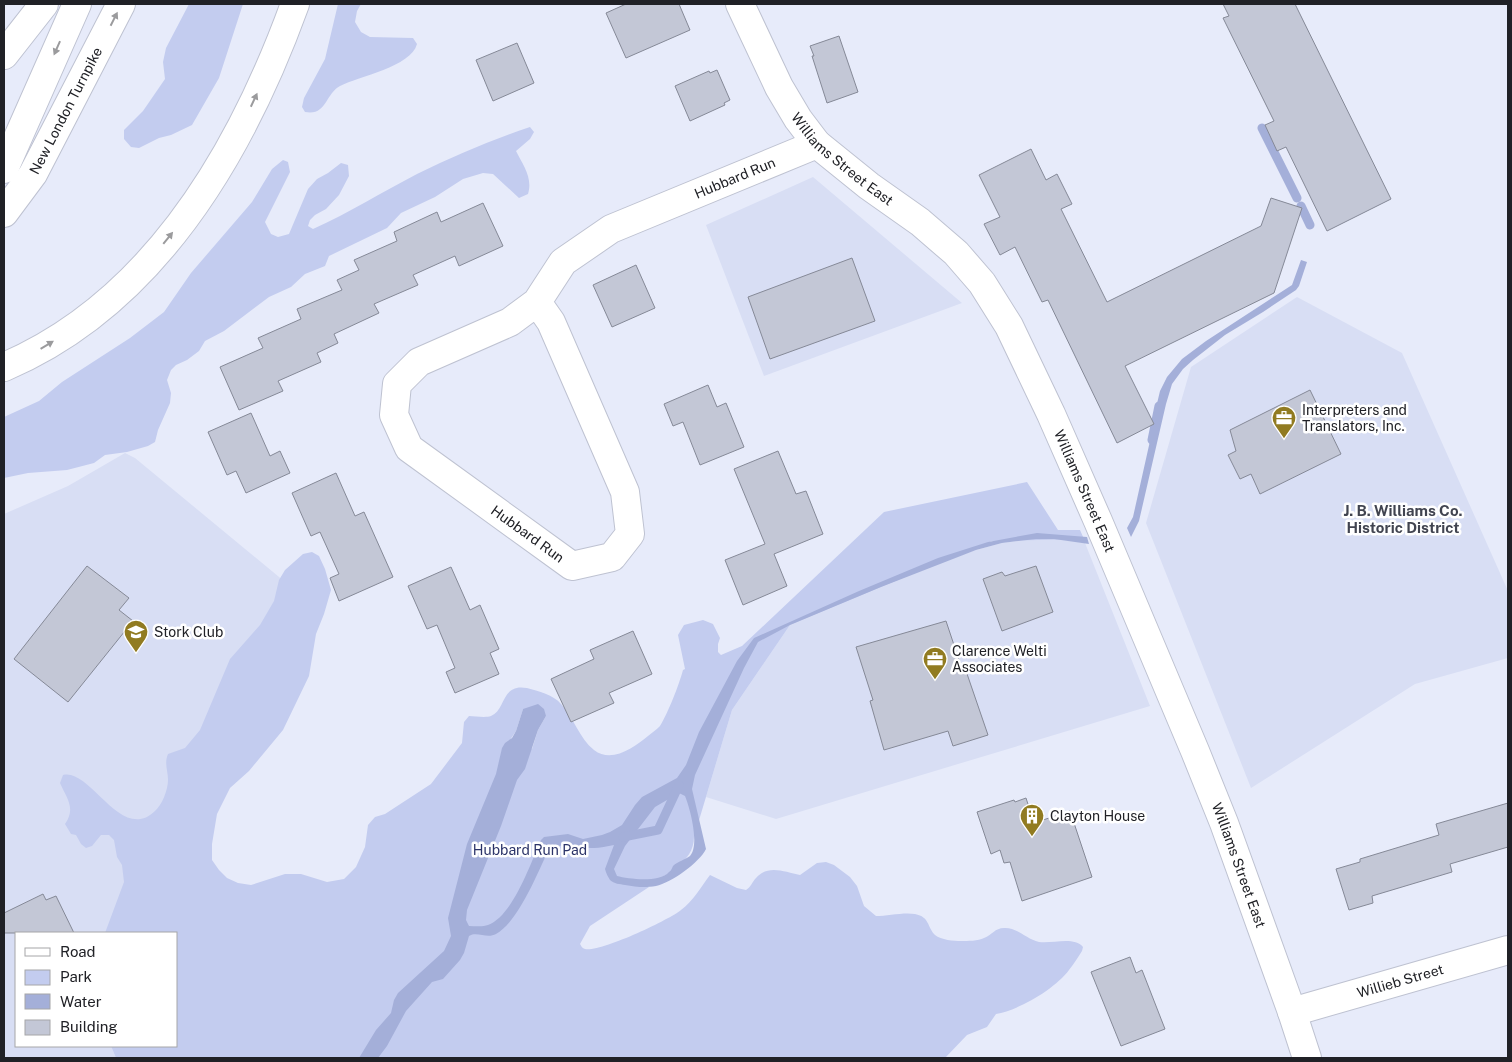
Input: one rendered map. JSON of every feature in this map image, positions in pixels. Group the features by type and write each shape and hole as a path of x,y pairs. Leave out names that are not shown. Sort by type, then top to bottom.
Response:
{"main road":[{"path":"4,55 44,4"},
{"name":"New London Turnpike","path":"4,170 77,4"},
{"name":"New London Turnpike","path":"4,213 33,174 121,4"},
{"path":"4,367 47,345 81,322 112,297 138,272 185,217 224,158 241,127 295,4"},
{"name":"Williams Street East","path":"740,4 779,87 798,119 817,144 869,186 920,222 956,252 982,283 1009,326 1051,414 1090,503 1195,751 1224,823 1307,1058"},
{"name":"Hubbard Run","path":"537,302 555,330 625,492 630,534 612,557 572,566 408,448 394,415 397,384 419,362 510,322 537,302 564,262 611,229 817,144"},
{"name":"Willieb Street","path":"1292,1012 1508,950"}],"shaded area":[{"path":"813,177 962,303 764,376 706,225"},
{"path":"1297,297 1402,353 1508,591 1508,658 1415,684 1251,788 1146,523 1191,367"},
{"name":"Stork Club","path":"125,453 135,458 302,596 107,932 15,932 15,1047 111,1047 116,1058 4,1058 4,514 68,486"},
{"path":"1058,539 1085,543 1150,706 776,819 706,797 732,710 790,625 942,562 976,550 1002,543"}],"green space":[{"path":"189,4 243,4 219,78 192,125 139,148 131,147 124,139 124,130 143,111 165,79 163,62 166,48"},
{"path":"338,4 361,4 357,11 355,22 361,32 370,37 413,38 417,44 413,52 405,59 383,70 340,86 318,111 305,112 302,107 304,98 325,59"},
{"path":"530,127 534,132 530,139 516,151 528,177 528,194 519,198 493,174 483,173 463,179 435,197 401,213 387,228 329,256 325,266 305,274 291,287 269,297 224,331 205,341 199,351 187,360 176,365 171,370 167,380 171,393 170,403 158,430 155,442 127,452 105,455 94,463 67,470 28,473 4,478 4,417 39,401 62,382 130,338 164,312 191,273 252,202 272,169 283,160 288,162 290,172 265,222 271,234 278,237 289,234 308,189 317,179 341,163 348,165 349,176 339,195 326,209 310,220 308,226 313,229 431,167"},
{"name":"Hubbard Run Pad","path":"1027,482 1058,530 1080,530 1084,539 992,541 790,625 732,710 694,837 693,846 689,854 677,867 590,926 580,944 583,948 593,949 618,941 674,915 697,894 710,875 737,888 746,890 756,878 766,871 777,870 800,875 817,863 826,862 834,865 850,877 857,886 864,906 876,916 906,913 920,915 926,920 932,932 941,938 955,941 976,940 987,937 998,929 1009,928 1039,942 1069,941 1079,944 1083,947 1082,951 1063,977 1036,998 996,1014 987,1027 967,1035 945,1058 116,1058 111,1047 178,1047 178,932 105,932 124,882 122,865 117,857 114,840 109,835 101,835 92,846 86,848 81,844 76,835 71,834 65,824 70,808 60,783 63,775 74,776 84,782 118,812 130,818 142,819 155,811 162,801 167,788 166,761 168,754 185,748 200,730 230,659 260,625 274,601 279,580 285,570 303,554 312,552 319,556 331,590 316,634 309,676 283,730 249,771 230,788 217,814 212,844 212,860 227,878 238,883 251,885 285,874 301,874 327,882 344,879 356,867 365,847 368,825 375,817 385,814 431,784 462,743 464,722 469,716 483,717 496,713 508,693 513,689 527,688 554,698 566,710 580,734 594,750 601,754 615,755 630,749 660,726 670,707 685,669 678,635 684,625 703,620 713,624 720,638 718,652 721,655 742,646 884,512","holes":["523,709 546,716 538,730 532,749 510,740 516,731"]}],"water":[{"path":"1301,260 1307,262 1296,290 1225,335 1183,369 1172,384 1139,521 1131,537 1127,528 1133,517 1152,432 1159,423 1155,412 1160,391 1167,377 1182,359 1206,341 1292,285"},
{"path":"1037,533 1087,537 1089,544 1054,539 1036,539 1002,543 976,550 790,625 758,642 744,668 695,775 692,789 706,849 698,860 677,876 662,884 652,887 637,887 615,883 610,880 605,869 614,845 594,848 557,846 547,853 519,909 504,928 493,935 475,934 469,936 460,960 443,979 432,982 406,1011 387,1046 378,1058 359,1058 376,1030 391,1013 398,993 444,951 451,936 448,918 467,844 496,774 502,748 516,731 523,709 538,704 544,709 546,716 538,730 525,769 517,780 501,826 467,910 466,920 469,926 488,925 497,920 505,911 520,887 544,837 568,834 583,839 610,832 622,825 642,797 677,778 686,765 699,732 737,661 754,638 938,558 988,542","holes":["679,793 685,796 694,835 693,851 690,856 675,864 670,872 658,878 636,879 617,876 614,869 625,846 655,807"]}],"building":[{"path":"626,4 679,4 690,30 626,58 606,13"},
{"path":"1223,4 1295,4 1391,199 1327,231 1286,147 1277,151 1265,125 1274,121 1223,18 1229,16"},
{"path":"839,36 858,92 827,103 810,46"},
{"path":"517,43 534,83 493,101 476,60"},
{"path":"717,70 730,100 724,103 725,105 690,121 675,86 709,71 710,73"},
{"path":"1031,149 1046,180 1057,174 1072,204 1061,209 1107,302 1261,226 1271,198 1302,208 1274,293 1125,366 1154,424 1117,443 1048,300 1042,302 1015,247 1000,255 984,224 1000,217 979,175"},
{"path":"483,203 503,246 459,266 455,256 413,275 418,285 374,304 379,313 334,334 338,343 317,353 321,362 278,381 283,391 239,410 220,367 263,348 258,338 301,319 297,309 342,290 337,280 359,270 354,260 397,241 394,232 437,212 441,222"},
{"path":"852,258 875,321 770,359 748,297"},
{"path":"636,265 655,308 612,327 593,285"},
{"path":"708,385 717,407 726,403 744,447 700,465 683,422 673,426 664,404"},
{"name":"Interpreters and Translators, Inc.","path":"1310,390 1341,454 1260,494 1251,474 1240,479 1228,455 1236,451 1230,430"},
{"path":"251,413 270,456 280,451 290,473 246,493 236,471 227,475 208,432"},
{"path":"778,451 796,494 806,491 823,534 774,554 787,586 743,605 725,560 765,544 734,469"},
{"path":"336,473 355,516 364,512 393,577 339,601 330,578 339,574 320,532 311,536 292,493"},
{"path":"87,566 129,598 119,610 133,621 68,702 14,659"},
{"path":"1036,566 1053,612 1002,631 983,579 1002,572 1005,576"},
{"path":"451,567 470,610 480,605 499,649 490,653 499,674 455,693 446,672 455,668 437,625 427,629 408,586"},
{"name":"Clarence Welti Associates","path":"946,621 962,669 965,668 988,735 953,746 948,731 884,750 870,701 873,700 856,647"},
{"path":"633,631 652,674 609,693 614,703 571,722 551,679 594,659 590,650"},
{"name":"Clayton House","path":"1026,798 1034,823 1070,811 1092,877 1022,901 1010,862 1004,863 1000,850 991,854 977,812"},
{"path":"1508,803 1508,847 1450,864 1452,872 1372,896 1373,903 1349,910 1336,869 1360,862 1360,859 1439,835 1436,824"},
{"path":"43,894 46,900 56,896 74,932 4,933 4,913"},
{"path":"1130,957 1136,973 1142,970 1165,1029 1121,1046 1091,972"}],"waterway":[{"path":"1262,128 1297,198"},
{"path":"1301,206 1310,225"},
{"path":"1152,440 1159,406"},
{"path":"623,837 658,830 679,785"}],"place":[{"name":"Interpreters and Translators, Inc.","path":"1284,439"},
{"name":"Stork Club","path":"136,653"},
{"name":"Clarence Welti Associates","path":"935,680"},
{"name":"Clayton House","path":"1032,837"}],"district":[{"name":"J. B. Williams Co. Historic District","path":"1403,520"}]}
